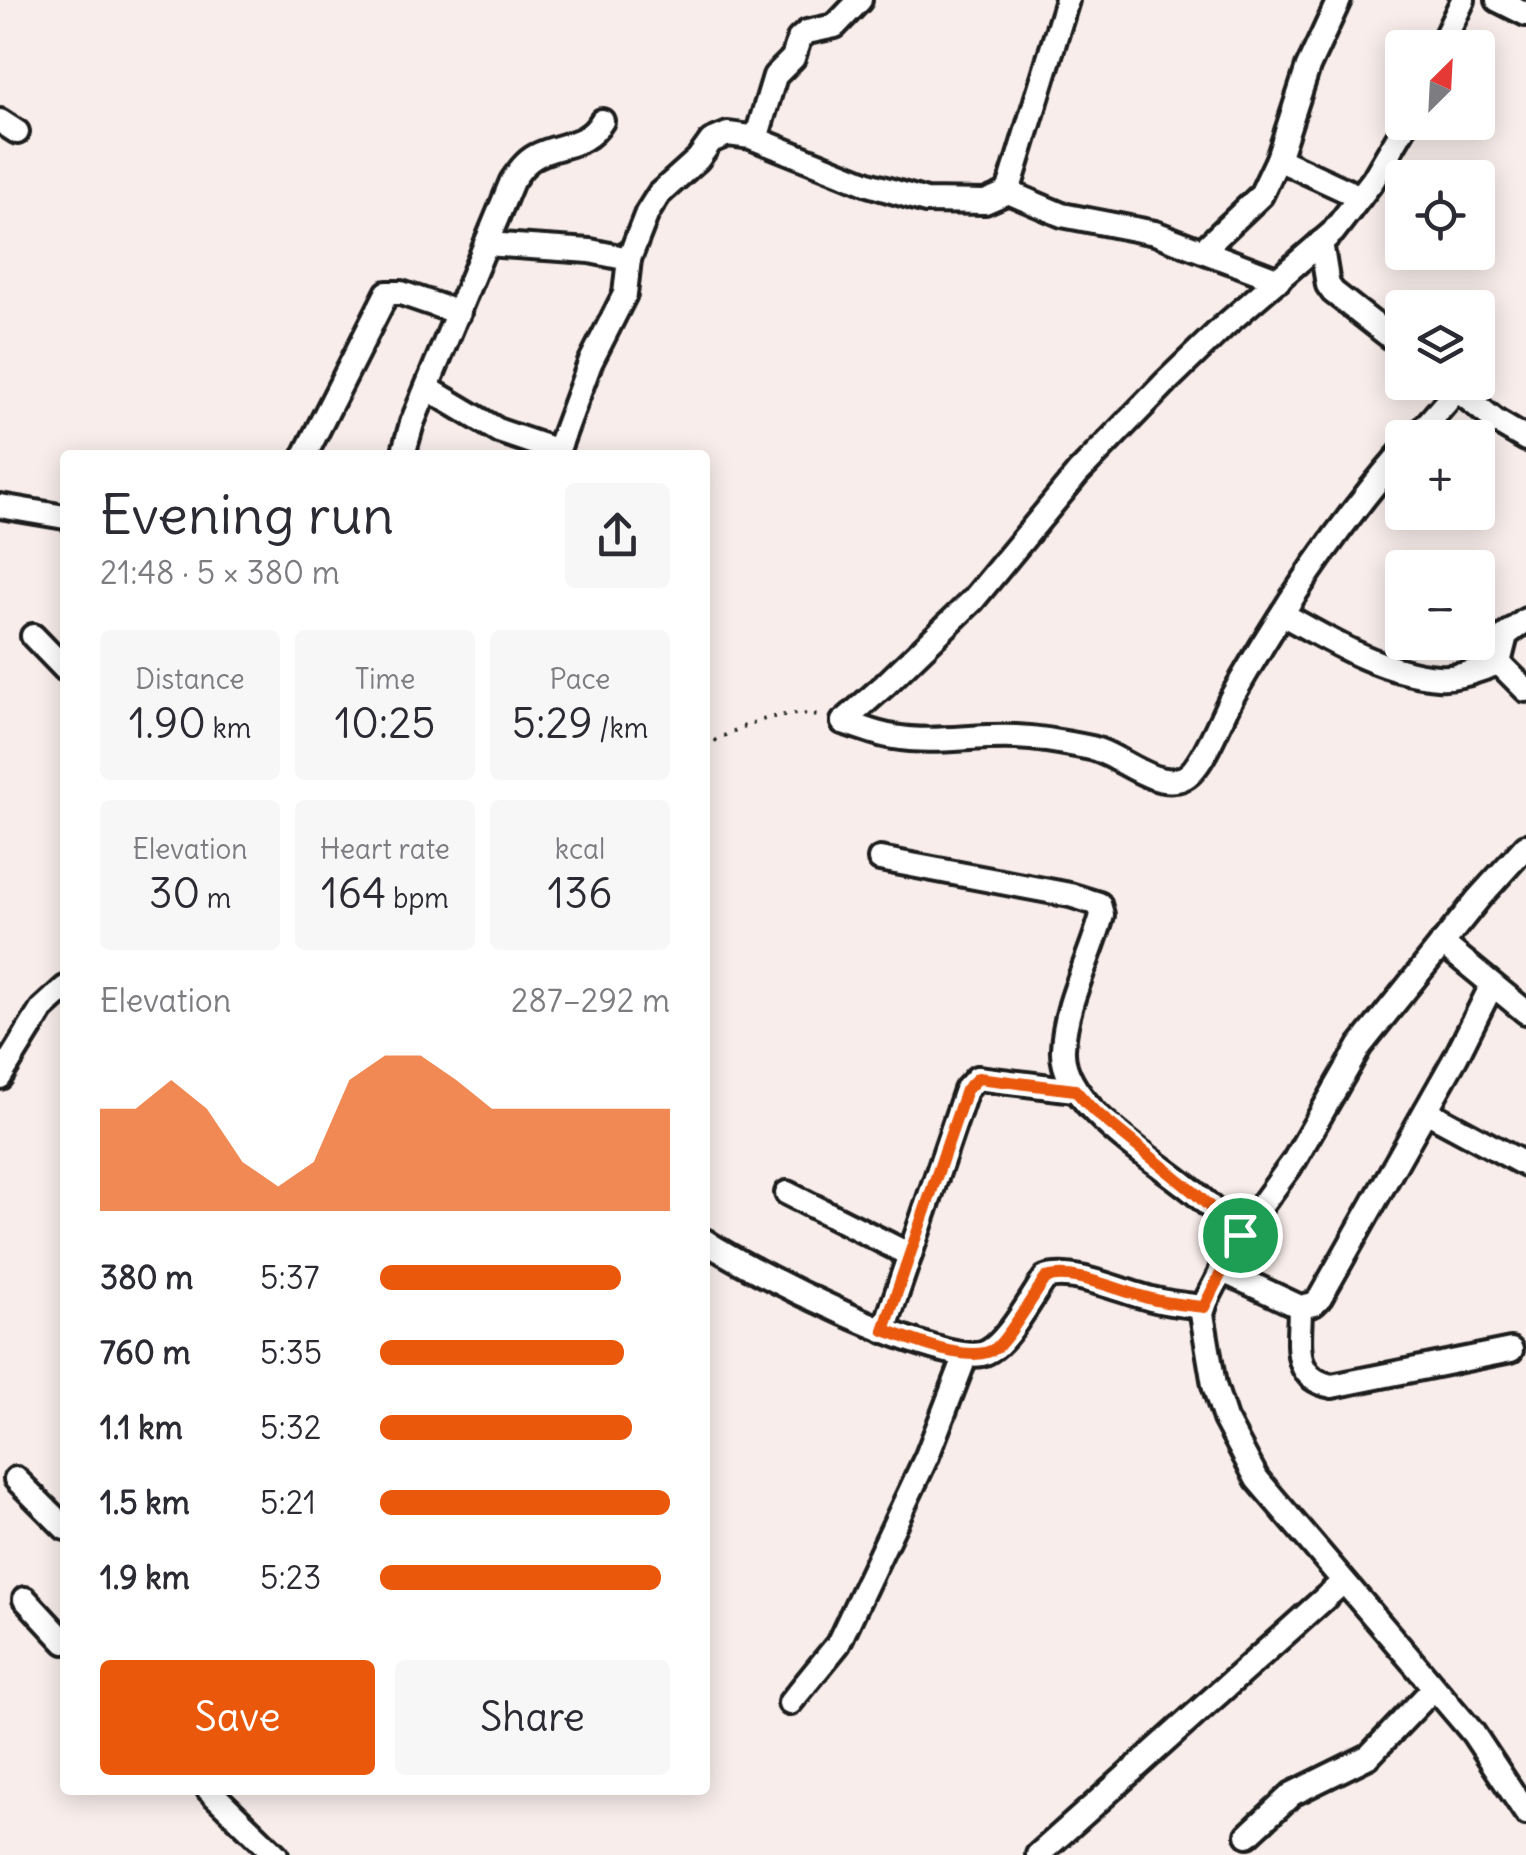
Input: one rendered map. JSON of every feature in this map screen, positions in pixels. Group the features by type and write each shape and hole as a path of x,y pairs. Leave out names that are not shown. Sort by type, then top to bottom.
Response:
{"street":[{"path":"756,139 775,76 794,58 799,39 807,32 836,26 860,0"},
{"path":"1008,192 1067,0"},
{"path":"1204,250 1254,204 1278,160 1308,67 1339,0"},
{"path":"1449,30 1463,0"},
{"path":"404,450 512,181 524,164 538,155 581,142 595,133 602,121"},
{"path":"558,450 590,363 625,294 629,259 656,198 698,160 711,141 728,134 756,139 868,184 926,200 984,202 1008,192 1062,215 1155,233 1279,280"},
{"path":"843,722 886,686 973,600 1078,474 1167,381 1223,326 1321,242 1360,197 1396,140"},
{"path":"1278,160 1360,197"},
{"path":"1321,242 1328,285 1385,333"},
{"path":"486,244 590,251 629,259"},
{"path":"308,450 387,293 401,293 459,314"},
{"path":"427,388 499,431 549,450"},
{"path":"1470,400 1526,440"},
{"path":"843,722 894,738 1016,737 1073,744 1109,753 1154,777 1179,780 1199,763 1234,694 1332,536 1385,472"},
{"path":"0,506 60,516"},
{"path":"1284,615 1353,653 1437,677 1500,663"},
{"path":"1500,663 1506,635 1526,620"},
{"path":"33,636 60,664"},
{"path":"1500,663 1526,690"},
{"path":"1526,846 1360,1046 1294,1161 1240,1235 1204,1307 1204,1331 1214,1386 1257,1480 1473,1734 1526,1813"},
{"path":"880,859 1099,904 1102,916 1076,986 1062,1051 1065,1069 1075,1090 1093,1110 1240,1235"},
{"path":"1442,943 1526,1012"},
{"path":"1221,1270 1300,1307 1314,1304 1320,1298 1426,1111 1491,986"},
{"path":"0,1078 42,1008 60,992"},
{"path":"884,1330 966,1090 978,1078 1075,1090"},
{"path":"1426,1111 1526,1166"},
{"path":"787,1193 910,1255"},
{"path":"710,1244 761,1275 884,1330 966,1355 998,1347 1051,1276 1204,1307"},
{"path":"1300,1307 1300,1354 1307,1376 1317,1383 1332,1386 1510,1350"},
{"path":"790,1702 838,1644 927,1456 966,1355"},
{"path":"16,1479 60,1523"},
{"path":"1038,1855 1342,1582"},
{"path":"25,1599 60,1637"},
{"path":"1248,1835 1292,1794 1369,1756 1433,1688"},
{"path":"214,1795 276,1855"}],"path":[{"path":"710,744 771,716 804,713 843,722"}],"route":[{"path":"978,1078 1075,1090 1093,1110 1240,1235 1204,1307 1051,1276 998,1347 982,1354 966,1355 884,1330 966,1090 978,1078"}]}
